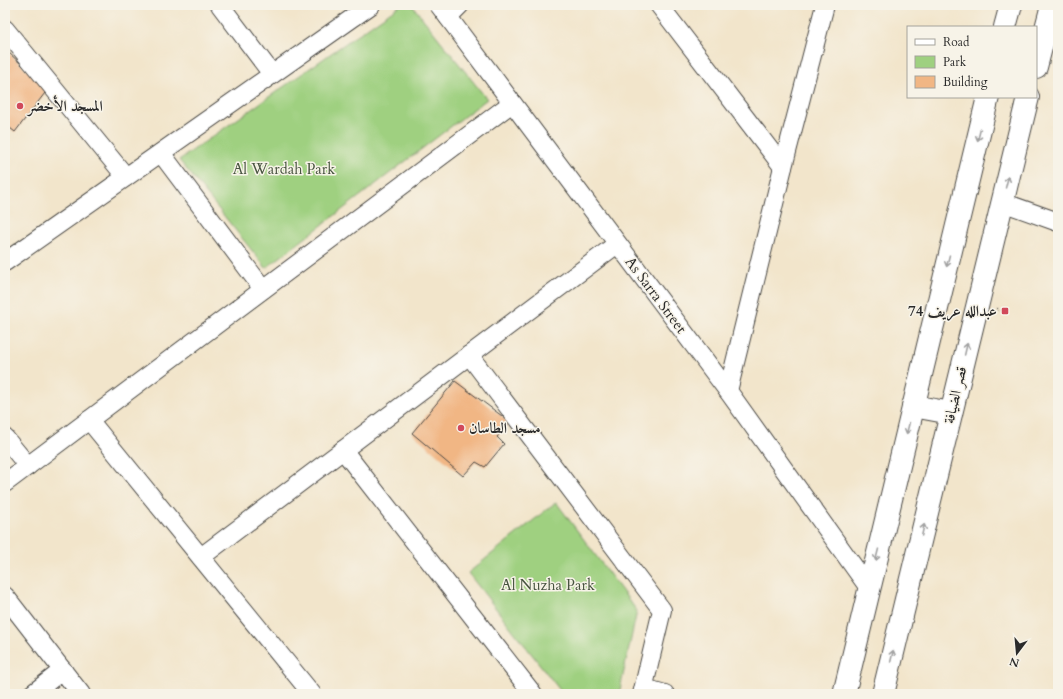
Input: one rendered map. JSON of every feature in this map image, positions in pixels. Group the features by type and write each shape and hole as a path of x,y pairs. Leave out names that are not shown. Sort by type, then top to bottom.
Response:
{"main road":[{"path":"1005,26 1011,5"},
{"path":"1037,63 1052,5"},
{"path":"844,694 988,98"},
{"name":"قصر الضيافة","path":"883,694 1028,98"},
{"path":"913,406 951,413"}],"street":[{"path":"220,5 272,74"},
{"path":"5,262 371,5"},
{"path":"728,391 783,167 825,5"},
{"path":"664,8 783,167"},
{"name":"As Sarra Street","path":"449,9 512,103 728,391 869,588"},
{"path":"5,28 126,177"},
{"path":"5,483 512,103"},
{"path":"161,153 263,289"},
{"path":"1002,202 1058,222"},
{"path":"200,557 617,244"},
{"path":"469,355 662,610 643,691 665,694"},
{"path":"89,420 312,694"},
{"path":"5,438 28,466"},
{"path":"343,450 533,694"},
{"path":"5,596 81,694"},
{"path":"32,694 63,670"}],"green space":[{"name":"Al Wardah Park","path":"400,5 412,5 487,99 266,268 179,160"},
{"name":"Al Nuzha Park","path":"556,502 637,611 619,694 563,694 468,573"}],"building":[{"name":"المسجد الأخضر","path":"8,52 48,89 15,132 5,124 5,54"},
{"name":"مسجد الطاسان","path":"455,381 510,422 497,437 504,444 485,467 476,462 463,476 412,433"}],"place":[{"name":"المسجد الأخضر","path":"20,106"},
{"name":"عبدالله عريف 74","path":"1005,311"},
{"name":"مسجد الطاسان","path":"461,428"}]}
